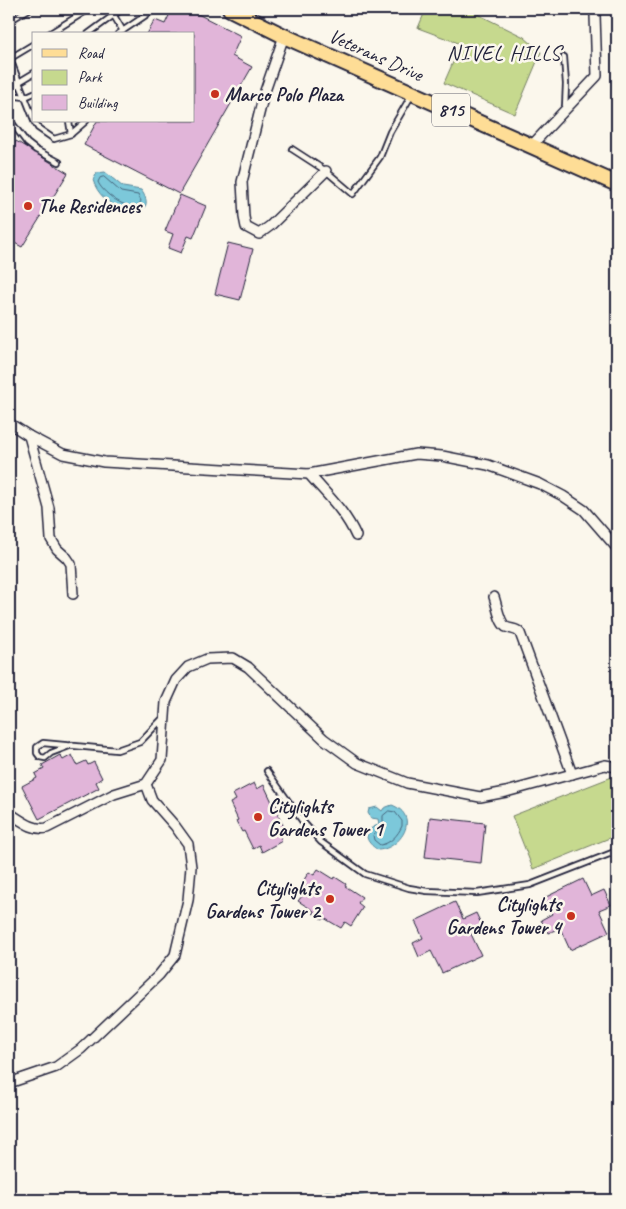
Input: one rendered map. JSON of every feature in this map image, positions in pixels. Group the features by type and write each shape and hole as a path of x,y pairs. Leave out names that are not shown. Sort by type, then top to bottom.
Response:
{"main road":[{"name":"Veterans Drive","path":"230,9 284,36 617,184"}],"street":[{"path":"531,146 596,76 595,15 597,9"},
{"path":"284,36 264,94 242,182 246,228 259,234 270,226 326,171"},
{"path":"9,423 63,454 104,462 309,474 416,454 442,456 488,465 540,484 563,496 584,510 617,548"},
{"path":"29,436 49,508 51,539 56,549 71,564 72,594"},
{"path":"309,474 341,510 356,536"},
{"path":"494,597 503,624 518,630 520,633 572,774"},
{"path":"9,813 35,828 47,828 114,794 146,784 162,760 166,702 176,680 188,667 207,659 233,658 248,667 324,739 357,763 407,783 480,797 506,792 605,765 617,766"},
{"path":"9,1084 56,1067 81,1049 175,955 188,900 191,868 188,844 152,800 146,784"}],"lane":[{"path":"9,21 29,9"},
{"path":"53,32 81,11 89,9"},
{"path":"110,9 123,32 155,9"},
{"path":"91,32 122,9"},
{"path":"32,45 9,59 32,116"},
{"path":"564,58 565,108"},
{"path":"9,95 19,82 32,74"},
{"path":"292,149 326,171 353,194 380,157 390,132 413,93"},
{"path":"9,95 25,97 32,94"},
{"path":"9,120 27,144 59,162"},
{"path":"35,122 38,128 54,138 72,134 85,122"},
{"path":"69,122 72,134"},
{"path":"72,745 48,757 42,758 37,752 38,745 43,742 47,743 72,745 117,750 140,742 166,716"},
{"path":"47,743 51,746 51,754"},
{"path":"267,771 303,822 321,842 365,874 409,888 427,891 476,893 530,886 617,851"}],"green space":[{"path":"426,9 467,9 524,37 541,52 515,114 444,83 461,44 418,28"},
{"path":"617,775 617,835 533,869 512,816"}],"water":[{"path":"105,172 123,187 141,190 146,200 145,207 139,210 130,210 119,208 108,202 99,192 93,180 97,173"},
{"path":"392,805 401,810 405,817 404,831 394,844 378,850 371,844 367,836 369,830 379,824 378,819 371,818 368,813 369,809 377,807 382,811 384,808"}],"building":[{"name":"Marco Polo Plaza","path":"172,9 188,9 241,36 232,56 252,67 179,194 84,145 96,122 195,122 195,32 148,32 155,20 165,24"},
{"name":"The Residences","path":"16,141 68,173 22,247 9,240 9,153"},
{"path":"180,195 206,206 193,238 188,236 181,253 168,248 173,234 165,231"},
{"path":"228,243 253,249 240,300 215,294"},
{"path":"60,755 63,760 72,755 77,765 86,761 88,765 94,762 102,778 96,782 99,788 39,819 22,786 37,778 35,774 44,769 42,765"},
{"name":"Citylights Gardens Tower 1","path":"254,783 257,789 264,785 272,802 274,801 280,812 277,814 287,832 280,836 282,841 262,852 259,845 253,849 244,831 242,832 236,821 238,820 230,803 236,800 233,794"},
{"path":"430,817 485,823 481,863 425,857"},
{"name":"Citylights Gardens Tower 2","path":"318,869 346,884 345,886 362,897 358,903 363,907 351,926 345,922 341,928 324,918 323,920 313,913 314,911 298,901 302,896 296,892 309,872 314,875"},
{"name":"Citylights Gardens Tower 4","path":"583,879 591,896 604,890 611,905 599,910 609,932 570,950 560,928 548,933 541,920 552,914 544,898"},
{"path":"455,902 463,919 476,913 483,928 471,934 481,955 442,973 431,951 419,957 413,943 423,938 415,921"}],"waterway":[{"path":"308,1200 327,1193 380,1200"}],"place":[{"name":"Marco Polo Plaza","path":"215,94"},
{"name":"The Residences","path":"28,206"},
{"name":"Citylights Gardens Tower 1","path":"258,817"},
{"name":"Citylights Gardens Tower 2","path":"330,899"},
{"name":"Citylights Gardens Tower 4","path":"571,916"}],"district":[{"name":"NIVEL HILLS","path":"504,53"}]}
